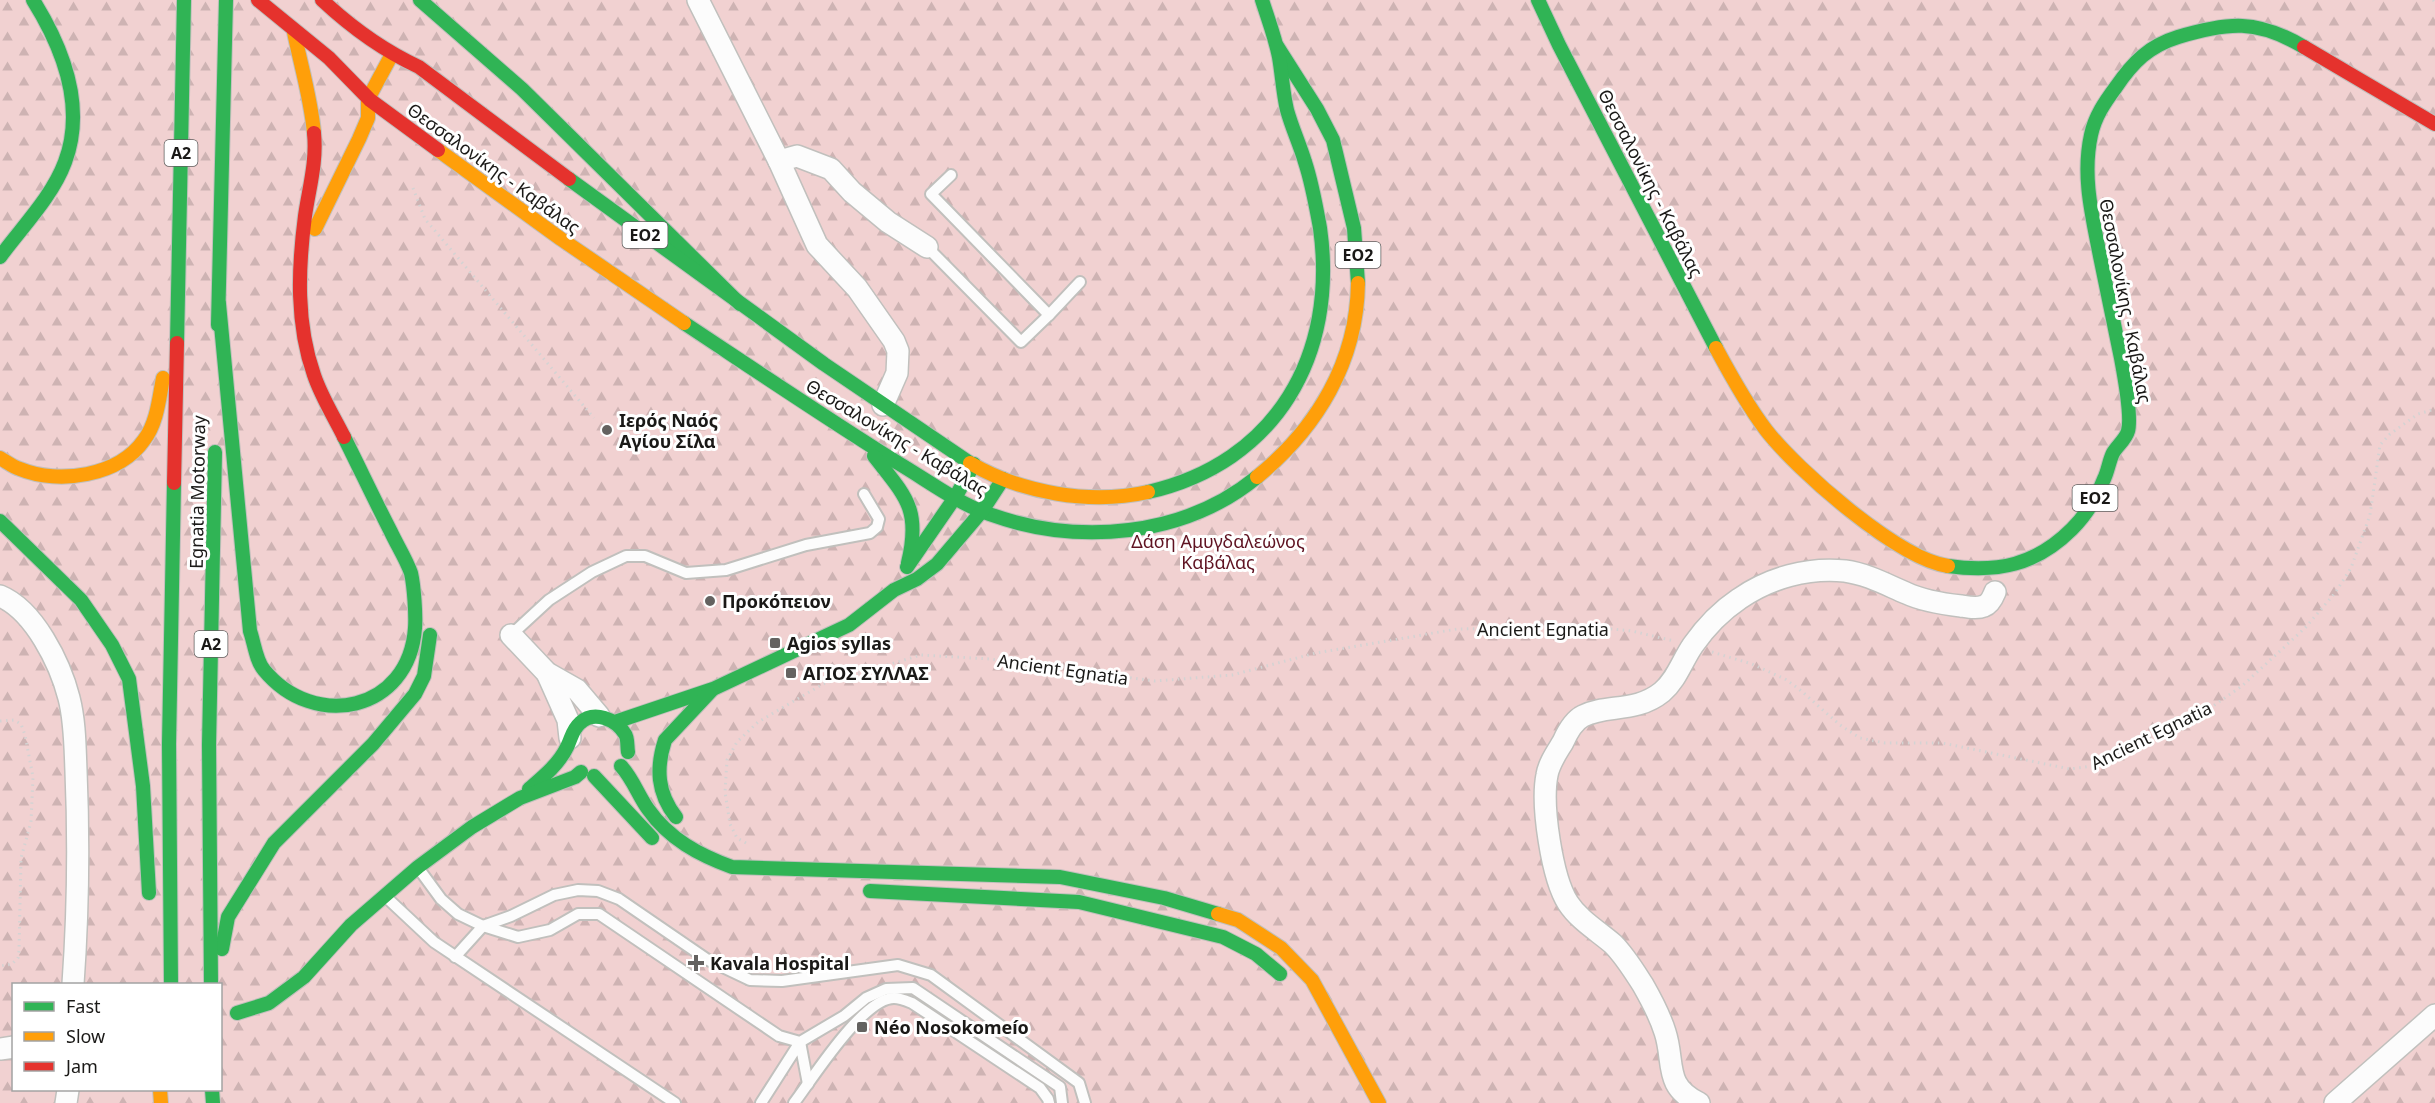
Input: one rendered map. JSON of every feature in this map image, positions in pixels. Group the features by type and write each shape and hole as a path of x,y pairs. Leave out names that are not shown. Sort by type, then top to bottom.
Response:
{"main road":[{"path":"0,257 52,185 65,162 71,137 73,110 70,83 62,53 46,18 33,0"},
{"name":"Egnatia Motorway","path":"171,983 169,744 184,0"},
{"name":"Egnatia Motorway","path":"213,983 209,745 226,0"},
{"name":"Θεσσαλονίκης - Καβάλας","path":"258,0 294,32 331,59 368,99 493,192 714,343 857,437 982,511 1064,530 1097,532 1144,530 1174,522 1214,505 1254,482 1305,431 1328,397 1342,368 1352,340 1358,307 1359,266 1354,222 1329,132 1276,46"},
{"name":"Θεσσαλονίκης - Καβάλας","path":"322,0 352,27 391,56 419,66 558,172 882,405 974,464 1003,479 1066,495 1096,497 1135,496 1167,490 1218,465 1245,445 1272,420 1289,400 1314,340 1323,281 1323,243 1310,176 1288,113 1276,46 1262,0"},
{"path":"420,0 522,89 740,304"},
{"name":"Θεσσαλονίκης - Καβάλας","path":"1538,0 1704,327 1754,414 1802,470 1883,535 1900,546 1943,565 1972,569 2028,561 2065,536 2082,520 2091,506 2104,480 2113,453 2128,431 2126,384 2088,196 2087,162 2091,133 2099,111 2128,69 2145,52 2159,43 2215,26 2260,27 2286,36 2435,124"},
{"path":"219,304 250,631 262,668 286,692 309,703 326,706 353,705 379,693 396,678 412,646 415,628 411,574 314,376 302,333 298,292 303,253 304,215 313,178 315,141 311,104 302,74 294,32"},
{"path":"303,253 368,118 368,99 391,56"},
{"path":"0,458 24,471 53,475 90,474 108,469 128,458 145,440 157,409 178,306"},
{"path":"857,437 901,490 913,513 916,528 908,563"},
{"path":"894,591 908,563 956,496 974,464"},
{"path":"520,798 552,769 569,743 572,731 583,720 607,719 713,689 849,625 894,591 917,579 937,564 982,511 1003,479"},
{"path":"0,521 81,600 112,645 129,679 143,786 150,906"},
{"path":"213,983 228,917 274,843 373,744 420,685 429,649 429,616 421,581 411,574"},
{"path":"713,689 665,740 658,771 658,787 665,802 687,828 707,844 792,869"},
{"path":"656,730 694,710"},
{"path":"237,1013 268,1003 304,977 351,925 418,867 472,827 520,798 575,777 588,774 609,775 621,766 632,748 626,735 607,719"},
{"path":"569,743 572,762 588,774 662,849"},
{"path":"621,766 633,777 649,810 672,836 696,853 732,867 999,874 1060,878 1164,898 1238,920 1281,948 1312,980 1379,1103"},
{"path":"857,890 1079,902 1223,937 1256,954 1289,984"}],"street":[{"path":"698,0 779,160 817,245 857,288 894,340 897,351 897,373 882,405"},
{"path":"779,160 797,156 831,169 852,192 888,222 927,247"},
{"path":"1699,1103 1687,1097 1677,1086 1670,1065 1665,1031 1645,988 1614,945 1579,917 1567,901 1557,874 1552,853 1546,789 1551,763 1573,725 1582,716 1632,706 1662,692 1676,678 1705,629 1739,598 1770,582 1794,575 1846,571 1927,600 1971,607 1984,606 1995,592"},
{"path":"0,596 13,601 30,618 57,667 69,699 78,823 73,983"},
{"path":"511,635 547,673 577,690 607,719"},
{"path":"547,673 568,720 569,743"},
{"path":"2335,1103 2435,1015"}],"lane":[{"path":"951,175 931,194 1050,315"},
{"path":"927,247 1021,342 1080,282"},
{"path":"511,635 549,600 592,572 626,556 645,556 686,573 726,570 806,545 870,532 877,527 879,519 864,494"},
{"path":"418,867 441,899 458,914 483,926 518,937 550,930 578,914 599,914 778,1036 800,1042"},
{"path":"455,957 483,926 512,916 554,895 578,890 598,891 619,899 708,960 750,980 782,981 898,965 931,975 1079,1083 1085,1103"},
{"path":"385,895 426,935 455,957 675,1103"},
{"path":"761,1103 800,1042 844,1016 866,998 885,989 913,988 1059,1087 1062,1103"},
{"path":"794,1103 854,1023 871,1006 894,998 912,1003 1040,1088 1048,1099 1048,1103"},
{"path":"844,1016 854,1023"},
{"path":"800,1042 808,1084"}],"path":[{"path":"413,188 425,219 594,418"},
{"name":"Ancient Egnatia","path":"755,848 736,838 730,824 725,792 727,760 737,742 758,722 823,684 921,655 990,659 1155,681 1232,675 1316,653 1456,629 1601,627 1632,631 1693,646 1752,664 1778,675 1799,689 1840,725 1860,738 1885,743 1942,743 2070,769 2093,766 2113,758 2133,744 2200,715 2242,686 2305,628 2335,593 2351,568 2370,515 2380,446 2390,434 2418,414 2435,409"},
{"path":"0,721 14,720 21,724 33,777 32,822 21,858 18,958 12,964 0,966"}],"green space":[{"name":"Δάση Αμυγδαλεώνος Καβάλας","path":"0,0 2435,0 2435,1103 0,1103"}],"traffic: fast":[{"path":"0,257 52,187 65,162 71,141 73,120 68,78 54,38 33,0"},
{"path":"177,343 184,0"},
{"path":"218,325 226,0"},
{"path":"420,0 522,89 740,304"},
{"path":"1148,492 1193,478 1231,456 1263,429 1289,397 1307,360 1319,319 1323,275 1320,228 1314,195 1287,110 1280,63 1262,0"},
{"path":"1538,0 1716,348"},
{"path":"1948,566 1983,568 2015,564 2044,551 2058,541 2077,524 2091,506 2113,453 2128,431 2126,384 2094,226 2087,165 2093,128 2108,98 2142,56 2158,45 2196,32 2227,26 2257,28 2287,38 2304,47"},
{"path":"1277,46 1317,109 1333,140 1354,228 1358,283"},
{"path":"569,179 824,364 970,463"},
{"path":"219,304 250,631 255,651 264,670 285,689 308,701 332,706 356,703 378,694 396,679 409,656 415,628 415,600 411,573 344,437"},
{"path":"684,323 942,491 989,514 1023,524 1058,530 1094,532 1129,530 1164,524 1197,513 1228,497 1257,477"},
{"path":"211,983 209,745 215,452"},
{"path":"874,456 895,482 908,505 913,529 908,563"},
{"path":"907,567 956,496 974,464"},
{"path":"615,722 713,689 849,625 894,590 917,579 937,564 982,511 1003,479"},
{"path":"171,983 169,744 174,483"},
{"path":"0,521 81,600 112,645 129,679 143,786 149,893"},
{"path":"222,949 228,917 274,843 373,744 415,694 424,676 430,635"},
{"path":"676,817 665,799 660,780 662,750 665,740 711,691"},
{"path":"529,789 560,759 575,728 586,719 598,717 616,724 626,736 628,752"},
{"path":"621,766 648,809 665,829 696,851 732,867 1060,877 1164,898 1218,914"},
{"path":"237,1013 269,1003 304,977 351,925 418,867 472,827 520,798 575,777 581,772"},
{"path":"594,776 652,838"},
{"path":"870,891 1079,902 1223,937 1256,954 1280,974"},
{"path":"212,1091 213,1103"}],"traffic: slow":[{"path":"294,32 314,133"},
{"path":"315,229 359,139 368,118 368,99 391,56"},
{"path":"438,150 561,239 684,323"},
{"path":"1257,477 1298,437 1330,391 1350,340 1356,312 1358,283"},
{"path":"1716,348 1766,430 1800,467 1824,489 1877,530 1927,560 1948,566"},
{"path":"0,458 17,468 52,476 87,474 120,462 144,440 152,426 163,378"},
{"path":"970,463 1011,482 1056,494 1103,497 1148,492"},
{"path":"1218,914 1238,920 1281,948 1312,980 1379,1103"},
{"path":"160,1091 161,1103"}],"traffic: jam":[{"path":"258,0 329,58 370,100 438,150"},
{"path":"322,0 368,38 419,67 569,179"},
{"path":"2304,47 2435,124"},
{"path":"314,133 314,165 301,256 301,316 314,375 344,437"},
{"path":"174,483 177,343"}],"place":[{"name":"Ιερός Ναός Αγίου Σίλα","path":"607,430"},
{"name":"Προκόπειον","path":"710,601"},
{"name":"Agios syllas","path":"775,643"},
{"name":"ΑΓΙΟΣ ΣΥΛΛΑΣ","path":"791,673"},
{"name":"Kavala Hospital","path":"696,963"},
{"name":"Néo Nosokomeío","path":"862,1027"}]}
